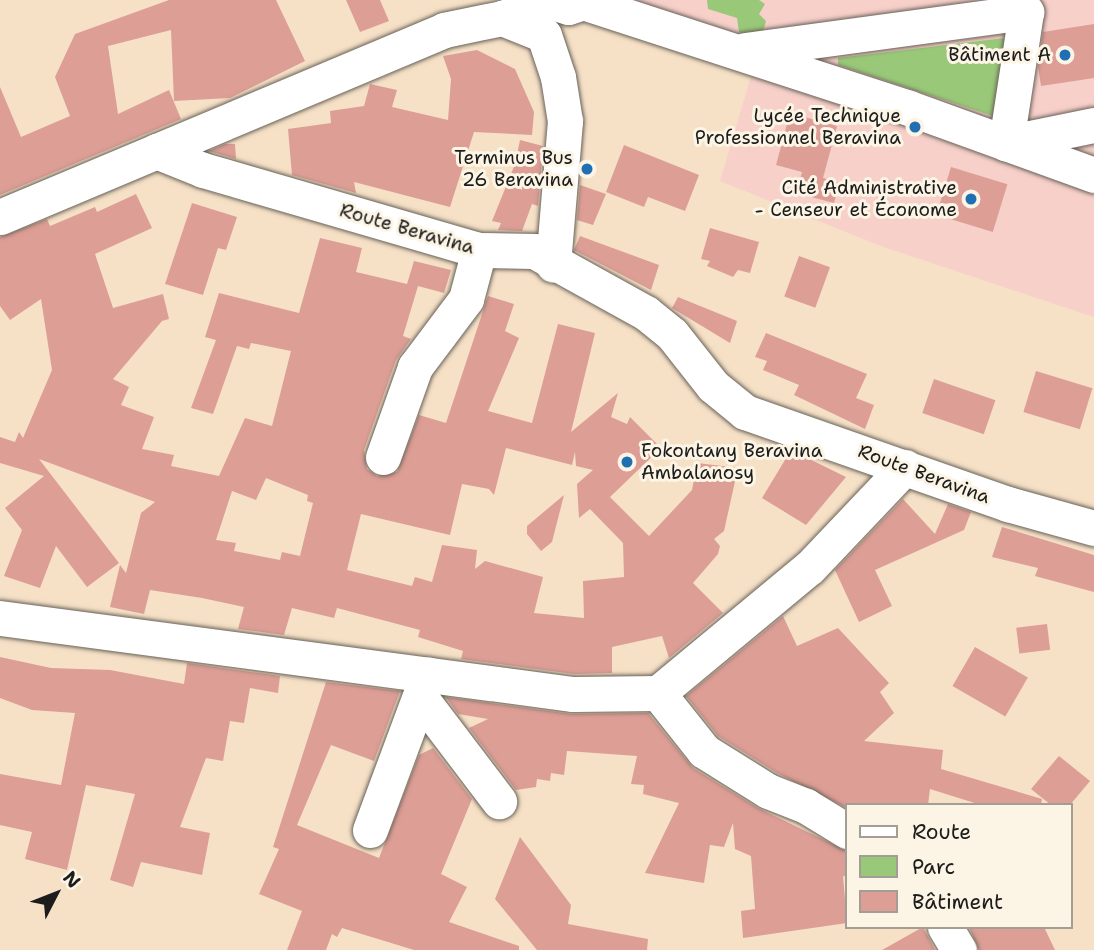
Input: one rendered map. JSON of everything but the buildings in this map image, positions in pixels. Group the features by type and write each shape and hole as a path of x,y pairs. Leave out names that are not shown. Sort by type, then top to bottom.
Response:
{"street":[{"path":"0,217 444,30 502,18 551,2 568,7 583,2 636,8 738,51 1094,175"},
{"path":"738,51 1026,12 1006,144"},
{"path":"502,18 544,35 558,77 565,121 553,265"},
{"path":"1006,144 1094,125"},
{"name":"Route Beravina","path":"156,152 203,170 479,250 534,251 553,265 646,313 672,334 713,386 745,412 1008,504 1094,528"},
{"path":"383,457 415,367 466,299 479,250"},
{"path":"0,618 424,685 573,694 658,693 810,567 905,467"},
{"path":"424,685 499,801"},
{"path":"370,830 424,685"},
{"path":"658,693 704,751 768,791 806,806 846,830"},
{"path":"946,929 959,950"}],"shaded area":[{"name":"Lycée Technique Professionnel Beravina","path":"592,0 1094,0 1094,317 878,245 720,181 752,73"}],"green space":[{"path":"707,0 759,0 765,4 759,14 766,21 761,39 739,32 737,18 708,9"},
{"path":"1005,38 993,116 838,65 838,58"}],"place":[{"name":"Bâtiment A","path":"1065,55"},
{"name":"Lycée Technique Professionnel Beravina","path":"915,127"},
{"name":"Terminus Bus 26 Beravina","path":"587,169"},
{"name":"Cité Administrative - Censeur et Économe","path":"971,199"},
{"name":"Fokontany Beravina Ambalanosy","path":"627,462"}]}
